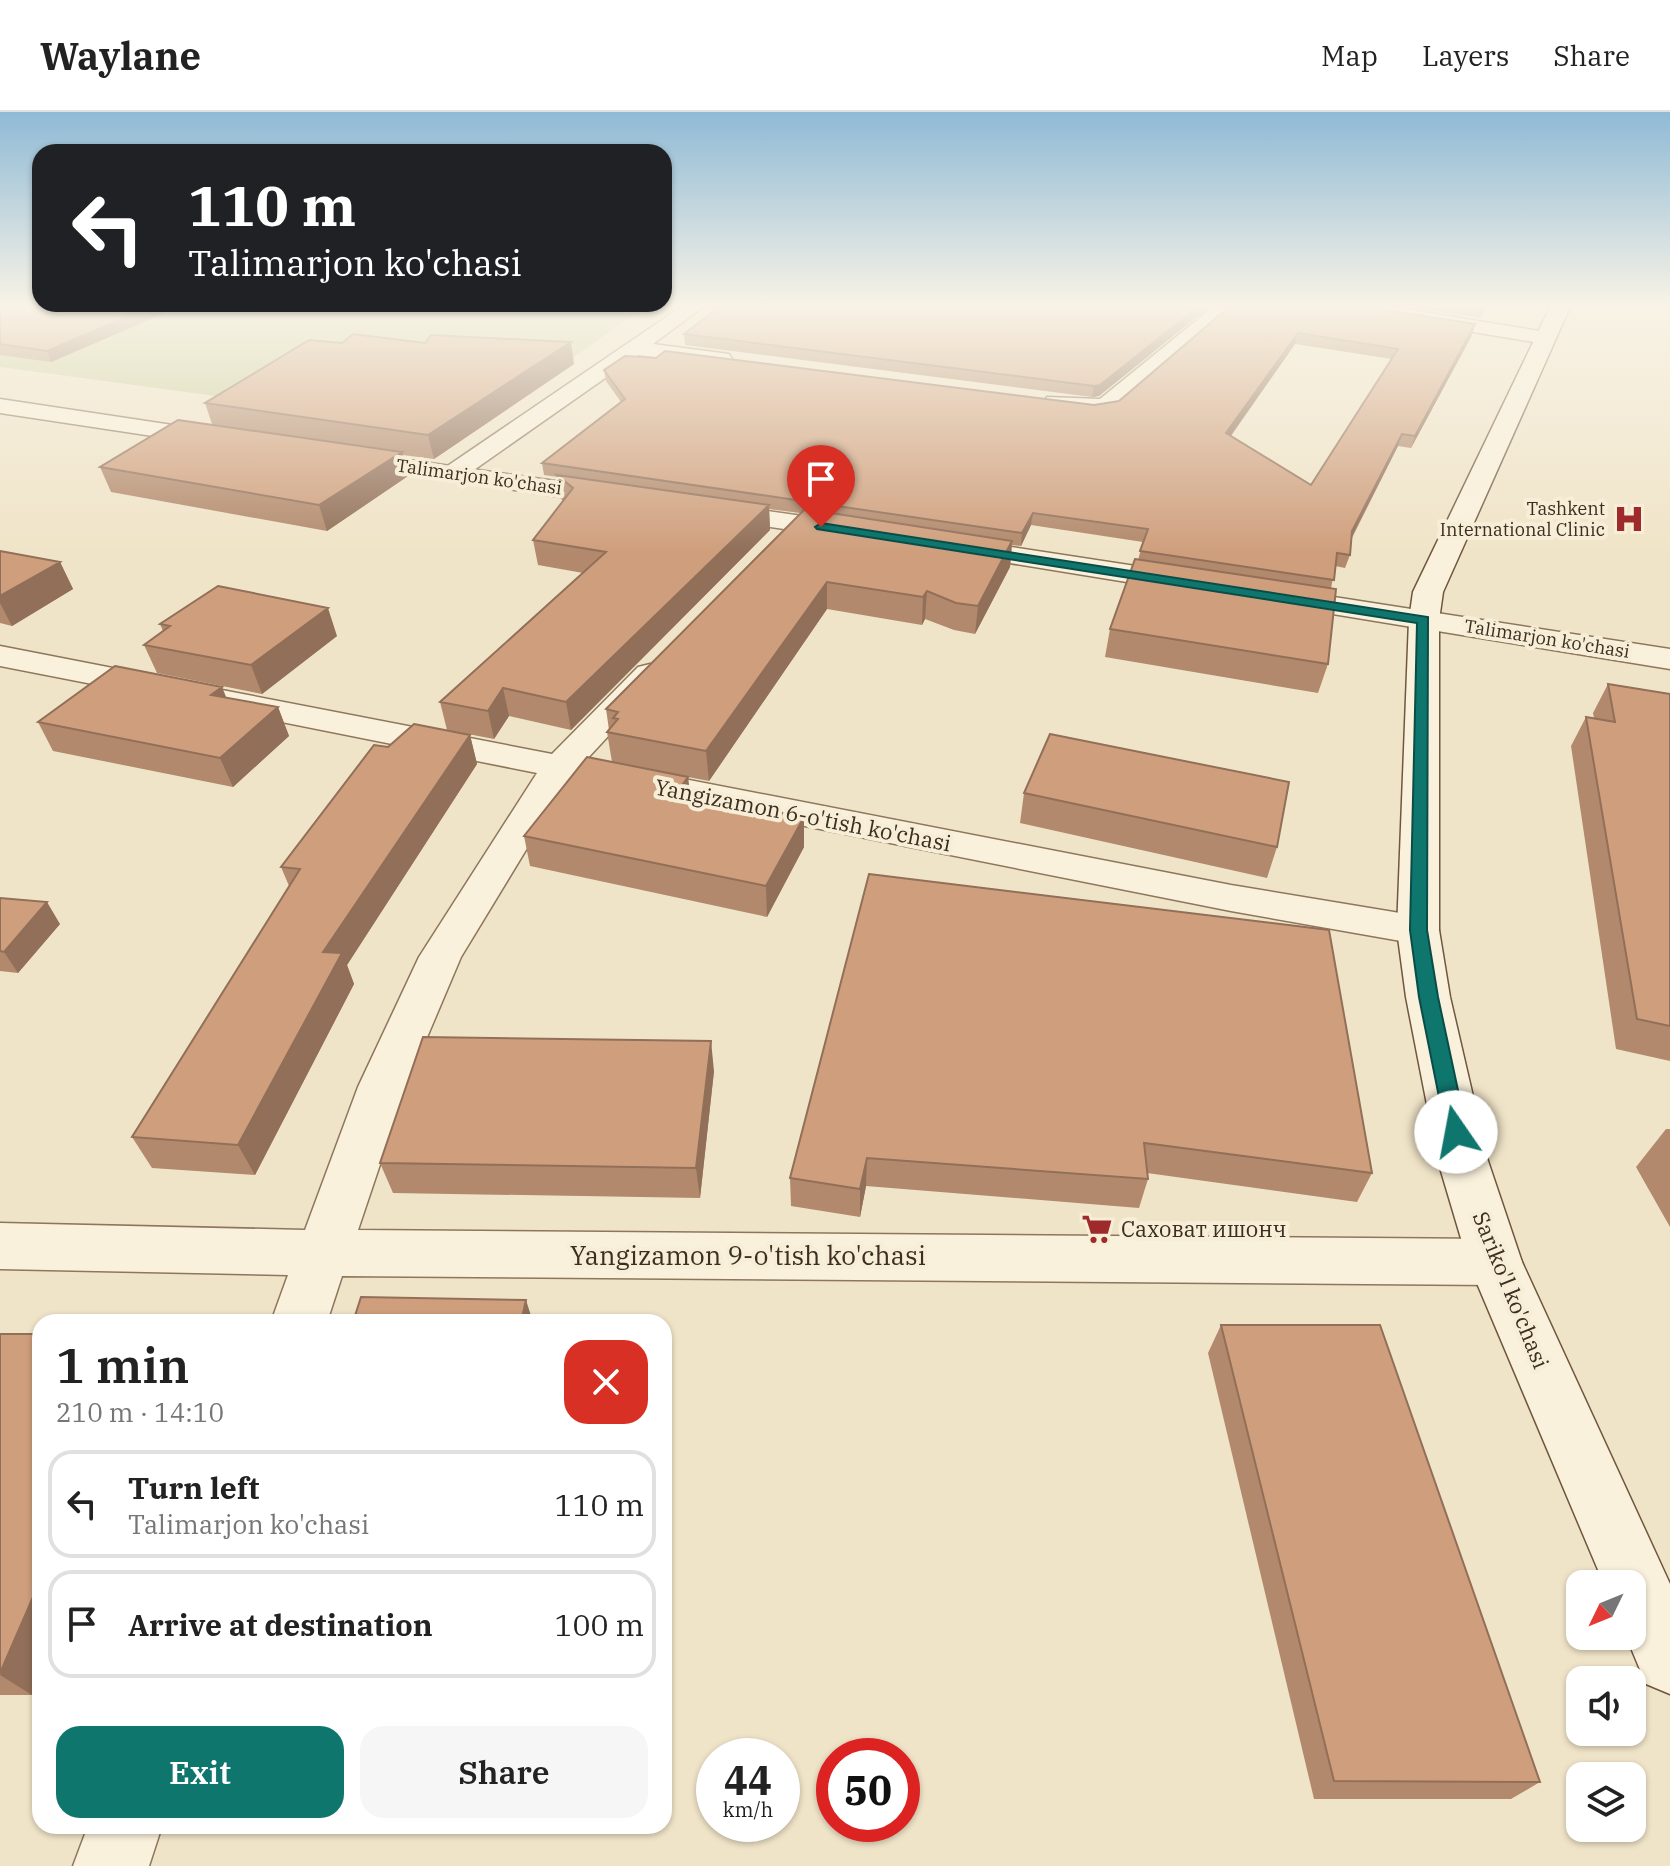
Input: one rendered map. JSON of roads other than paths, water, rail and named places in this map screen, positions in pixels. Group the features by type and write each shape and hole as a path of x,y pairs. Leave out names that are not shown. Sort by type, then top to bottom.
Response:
{"street":[{"path":"452,474 576,389"},
{"path":"1029,399 1092,407 1107,405 1126,389"},
{"name":"Sariko'l ko'chasi","path":"1522,389 1428,592 1424,620 1418,930 1428,997 1463,1161 1495,1262 1670,1660"},
{"path":"0,406 241,442"},
{"name":"Talimarjon ko'chasi","path":"316,454 640,501"},
{"path":"687,507 879,535"},
{"path":"764,556 797,523"},
{"path":"922,542 1208,586"},
{"name":"Talimarjon ko'chasi","path":"1254,593 1670,659"},
{"path":"302,1314 382,1087 440,957 558,768 678,645"},
{"name":"Yangizamon 6-o'tish ko'chasi","path":"0,656 558,768 1231,898 1418,930"},
{"name":"Yangizamon 9-o'tish ko'chasi","path":"0,1246 323,1253 1495,1262"},
{"path":"111,1866 122,1834"}],"place":[{"name":"Tashkent International Clinic","path":"1629,519"},
{"name":"Саховат ишонч","path":"1097,1229"}]}
